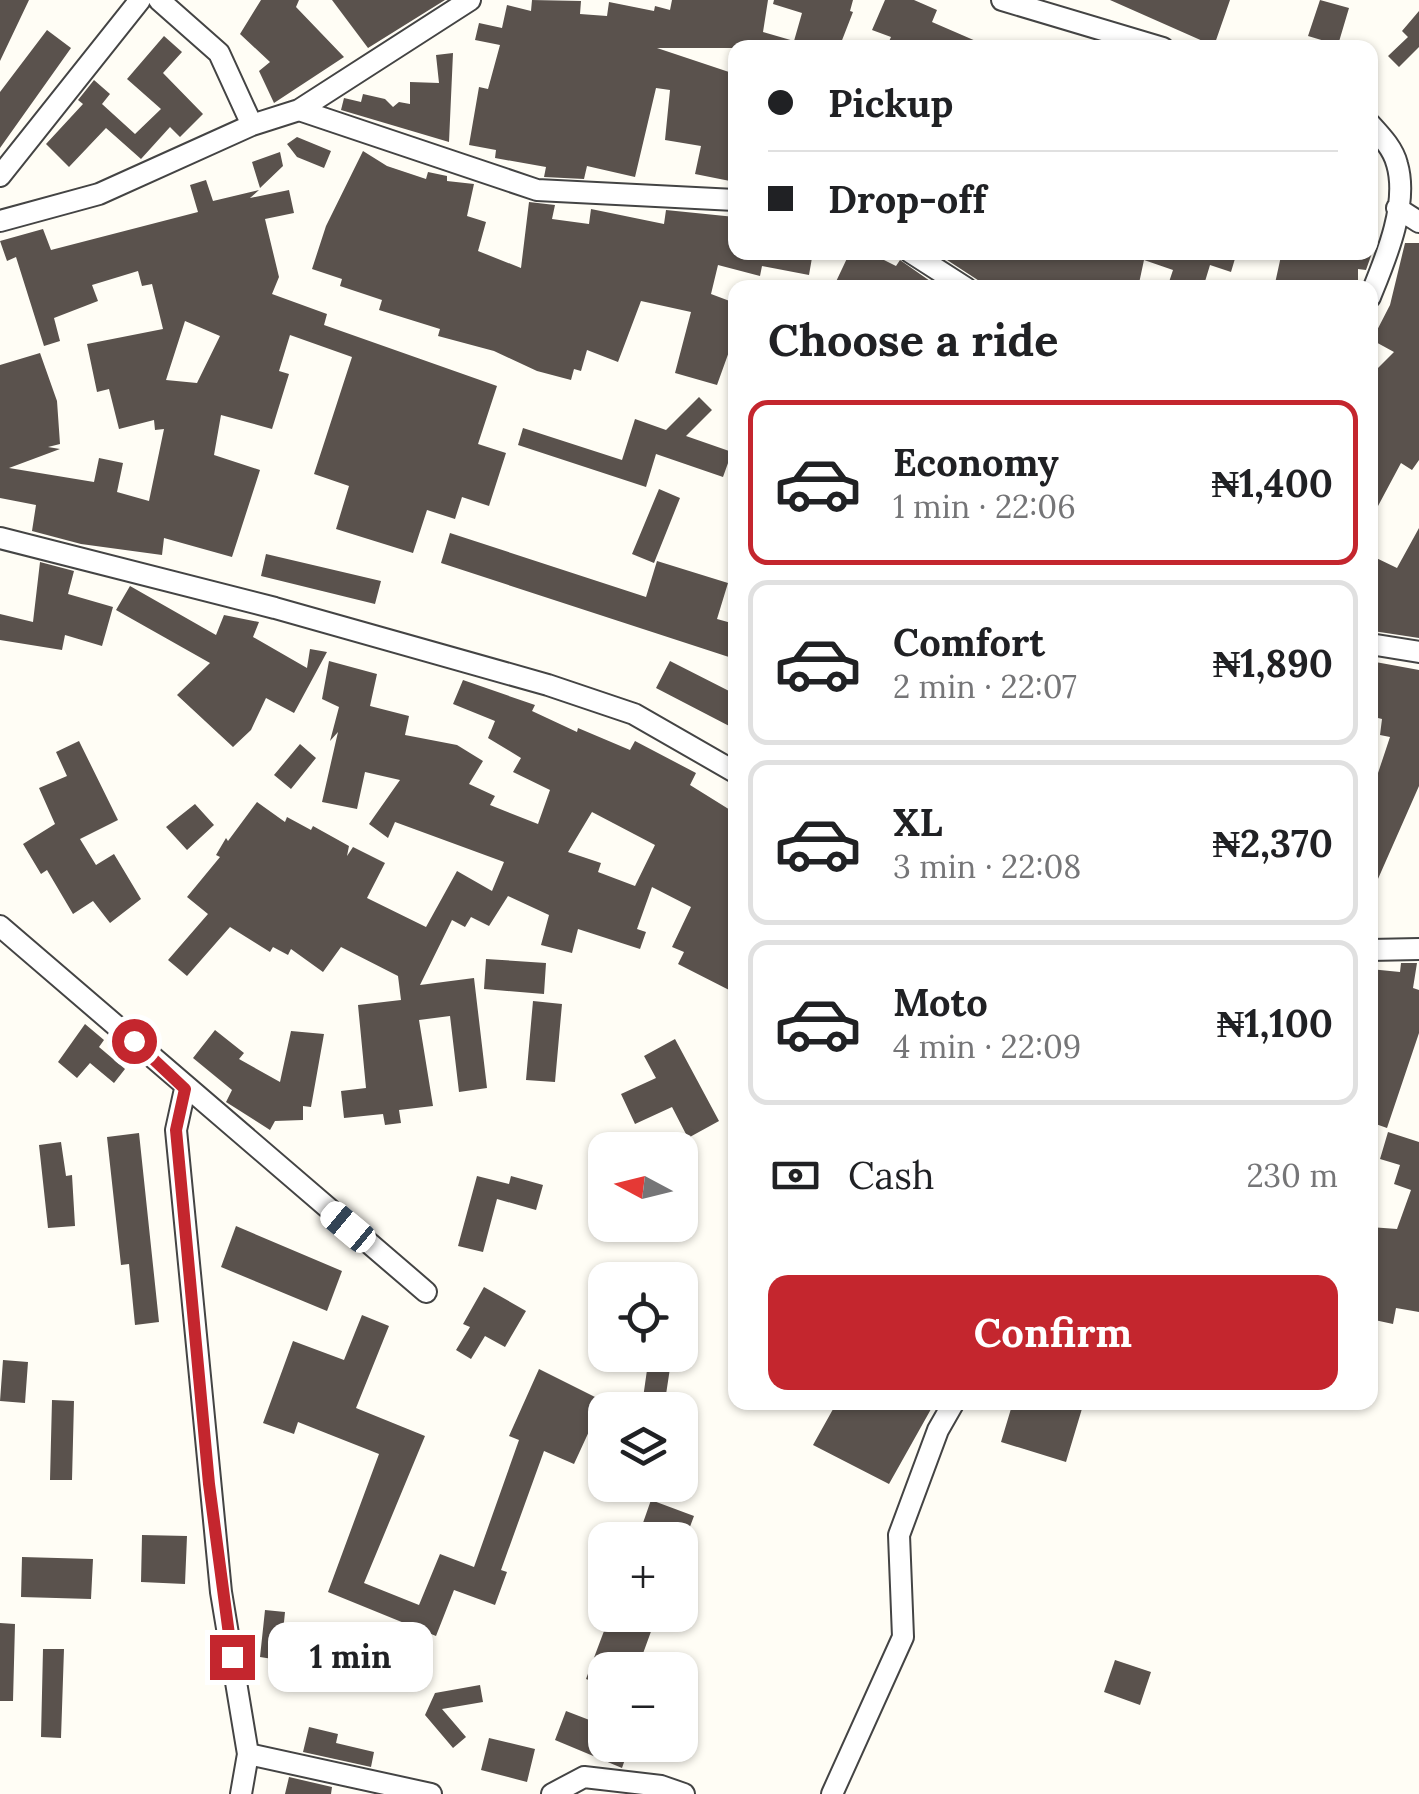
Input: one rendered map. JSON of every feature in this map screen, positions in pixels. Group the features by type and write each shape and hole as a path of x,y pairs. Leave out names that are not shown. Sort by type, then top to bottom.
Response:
{"street":[{"path":"0,176 140,0"},
{"path":"159,0 219,53 252,125"},
{"path":"0,221 98,194 252,125 299,110 470,0"},
{"path":"1002,0 1137,40"},
{"path":"299,110 537,190 728,200"},
{"path":"1377,280 1397,208 1398,165 1378,136"},
{"path":"1397,208 1419,222"},
{"path":"922,260 954,280"},
{"path":"0,538 275,608 548,685 634,714 728,768"},
{"path":"1378,645 1419,652"},
{"path":"0,926 83,993 185,1089 426,1292"},
{"path":"1378,950 1419,949"},
{"path":"185,1089 176,1130 221,1592 248,1754 241,1794"},
{"path":"832,1794 903,1637 899,1535 938,1430 949,1410"},
{"path":"248,1754 432,1794"},
{"path":"552,1794 584,1778 660,1786 684,1794"}],"building":[{"path":"0,0 29,0 0,61"},
{"path":"261,0 299,0 296,7 344,57 274,103 259,71 270,62 240,34"},
{"path":"332,0 445,0 368,48"},
{"path":"532,0 581,1 580,14 607,16 609,2 654,11 655,6 670,10 672,0 768,0 763,32 791,40 728,40 728,48 657,48 728,72 728,181 695,174 701,146 665,140 670,90 656,88 635,177 587,166 584,179 544,177 546,167 495,158 496,150 469,145 479,87 488,89 500,45 475,40 479,23 502,28 507,5 531,11"},
{"path":"774,0 853,0 853,12 842,40 794,40 802,13 773,4"},
{"path":"885,0 914,0 937,10 932,22 974,40 890,40 891,37 872,30"},
{"path":"1110,0 1230,0 1216,40 1200,40"},
{"path":"1320,0 1349,8 1339,40 1308,36"},
{"path":"1419,11 1419,47 1399,67 1388,56 1408,37 1402,31"},
{"path":"47,30 71,48 0,148 0,92"},
{"path":"164,36 182,52 163,73 203,114 180,137 170,127 141,159 106,128 69,167 46,144 83,104 78,100 94,80 110,94 102,104 135,134 161,109 127,79"},
{"path":"453,53 449,142 341,110 344,98 361,102 363,94 385,99 393,107 399,102 410,104 410,82 439,83 436,55"},
{"path":"297,137 331,151 324,168 297,157 287,144"},
{"path":"363,151 387,166 426,179 428,172 447,176 447,181 474,184 467,216 486,222 478,251 521,268 529,202 555,205 552,219 589,224 591,209 664,224 666,210 728,216 728,260 812,260 809,275 762,266 760,276 718,265 711,294 728,300 728,354 717,385 675,373 691,312 641,301 618,362 587,350 581,371 574,369 571,380 537,371 494,351 438,336 440,329 379,310 382,300 340,286 342,279 312,269 326,226"},
{"path":"280,152 283,166 260,188 252,162"},
{"path":"206,180 213,201 259,190 250,198 289,190 294,213 265,219 279,277 272,294 327,314 324,325 497,386 478,444 506,453 489,506 462,497 455,519 427,510 413,553 336,529 349,486 314,474 352,357 290,335 279,371 289,374 272,429 221,415 214,455 260,470 232,557 164,538 162,555 81,544 32,531 36,505 0,498 0,365 40,353 57,401 60,444 48,447 60,449 9,468 94,482 99,458 123,463 117,492 149,501 164,429 155,430 154,420 119,429 109,389 97,392 87,344 163,329 152,284 142,286 138,271 92,285 98,301 54,318 60,341 44,346 16,257 7,261 0,241 43,229 51,250 198,212 190,185","holes":["185,321 220,336 197,383 166,380"]},
{"path":"1405,243 1419,243 1419,460 1412,470 1401,463 1378,506 1378,368 1394,352 1378,343 1378,328 1390,305"},
{"path":"846,260 884,260 896,266 900,260 929,280 837,280"},
{"path":"947,260 1144,260 1140,280 978,280"},
{"path":"1144,260 1235,260 1231,272 1210,265 1205,280 1170,280 1173,270"},
{"path":"1280,260 1370,260 1366,270 1358,269 1358,280 1276,280"},
{"path":"699,397 712,410 686,436 728,451 723,477 656,454 646,487 518,445 523,428 622,460 635,419 666,430"},
{"path":"659,489 680,498 654,563 632,554"},
{"path":"1419,528 1419,638 1378,632 1378,559 1397,568"},
{"path":"450,533 646,597 657,561 728,583 717,619 728,622 728,657 441,563"},
{"path":"266,554 381,581 375,604 261,576"},
{"path":"40,562 74,571 68,594 113,607 102,646 65,635 62,650 0,640 0,614 33,622"},
{"path":"130,586 216,635 224,615 259,622 253,637 307,668 310,649 327,652 294,713 266,698 251,730 233,747 177,695 210,663 116,610"},
{"path":"329,661 377,674 370,706 409,716 405,735 457,745 483,761 469,784 495,796 490,805 538,824 550,790 513,772 521,758 488,738 495,721 453,704 463,680 535,705 532,711 577,732 578,728 630,750 635,741 696,773 690,785 728,809 728,989 678,964 684,952 672,947 691,907 652,887 637,929 646,932 640,949 578,929 572,953 541,945 549,915 508,896 489,926 471,917 465,927 452,920 420,985 474,978 487,1088 459,1092 450,1016 419,1020 433,1106 399,1110 401,1123 385,1125 383,1114 344,1118 341,1091 366,1088 358,1005 401,1000 398,976 341,947 323,972 291,949 288,955 273,947 270,952 230,927 187,976 168,960 208,914 187,897 220,857 216,855 226,838 228,841 257,802 285,822 287,817 311,830 313,826 349,846 347,856 353,847 385,863 367,898 426,927 457,871 492,891 504,862 395,822 388,838 369,824 400,780 365,772 357,809 322,802 338,732 330,741 339,707 322,699","holes":["592,812 655,845 635,886 598,872 601,863 568,852"]},
{"path":"670,661 728,690 728,725 656,688"},
{"path":"1378,662 1419,670 1419,786 1378,879 1378,773 1390,737 1380,735 1382,719 1378,718"},
{"path":"79,741 118,820 80,839 96,865 114,854 141,899 110,923 93,901 73,914 47,870 41,874 23,844 55,824 39,788 67,776 56,752"},
{"path":"300,744 316,758 291,789 274,775"},
{"path":"195,804 214,825 187,850 166,827"},
{"path":"486,959 546,963 544,994 484,989"},
{"path":"1401,963 1417,963 1413,988 1419,990 1419,1033 1387,1128 1378,1125 1378,970 1400,972"},
{"path":"533,1001 562,1004 555,1082 526,1080"},
{"path":"85,1024 104,1040 99,1047 125,1069 114,1083 90,1063 77,1078 58,1062"},
{"path":"215,1030 244,1053 239,1059 280,1082 291,1031 324,1034 311,1107 303,1106 303,1120 275,1121 270,1130 226,1102 232,1090 193,1058"},
{"path":"675,1039 719,1121 698,1133 685,1132 672,1107 635,1124 621,1094 656,1078 644,1056"},
{"path":"1388,1132 1419,1142 1419,1312 1396,1308 1393,1324 1378,1321 1378,1228 1397,1229 1411,1190 1394,1184 1400,1165 1380,1159"},
{"path":"139,1133 159,1322 135,1325 129,1264 121,1265 107,1137"},
{"path":"61,1142 66,1176 72,1175 75,1226 48,1228 39,1145"},
{"path":"477,1176 509,1184 511,1176 543,1185 536,1210 497,1199 483,1252 458,1246"},
{"path":"236,1226 342,1271 327,1311 221,1267"},
{"path":"484,1287 526,1311 505,1347 485,1336 471,1359 456,1350 470,1327 463,1324"},
{"path":"362,1315 389,1326 356,1408 425,1436 364,1583 419,1605 440,1554 474,1567 519,1440 509,1436 539,1369 588,1394 588,1434 574,1464 544,1451 501,1570 507,1572 495,1605 454,1590 436,1636 328,1592 379,1454 298,1422 294,1434 263,1423 293,1341 344,1360"},
{"path":"3,1360 28,1362 25,1403 0,1401"},
{"path":"647,1372 669,1372 666,1392 644,1392"},
{"path":"52,1400 74,1401 72,1480 50,1480"},
{"path":"833,1410 931,1410 889,1484 813,1445"},
{"path":"1011,1410 1082,1410 1066,1462 1001,1442"},
{"path":"650,1502 694,1516 692,1522 643,1522"},
{"path":"142,1535 187,1536 185,1584 141,1582"},
{"path":"22,1557 93,1559 91,1599 21,1597"},
{"path":"265,1610 285,1612 282,1642 325,1648 323,1667 260,1657"},
{"path":"0,1623 15,1624 13,1701 0,1701"},
{"path":"604,1632 651,1632 644,1652 596,1652"},
{"path":"43,1649 64,1649 61,1738 41,1737"},
{"path":"1115,1660 1151,1672 1140,1705 1104,1692"},
{"path":"480,1685 483,1702 442,1709 466,1737 453,1748 425,1715 435,1693"},
{"path":"566,1711 588,1719 588,1754 555,1740"},
{"path":"309,1727 338,1734 336,1743 374,1752 371,1767 303,1752"},
{"path":"489,1738 535,1749 527,1782 481,1770"},
{"path":"289,1777 332,1787 331,1794 285,1794"}],"route":[{"path":"134,1041 185,1089 176,1130 209,1484 232,1657"}]}
